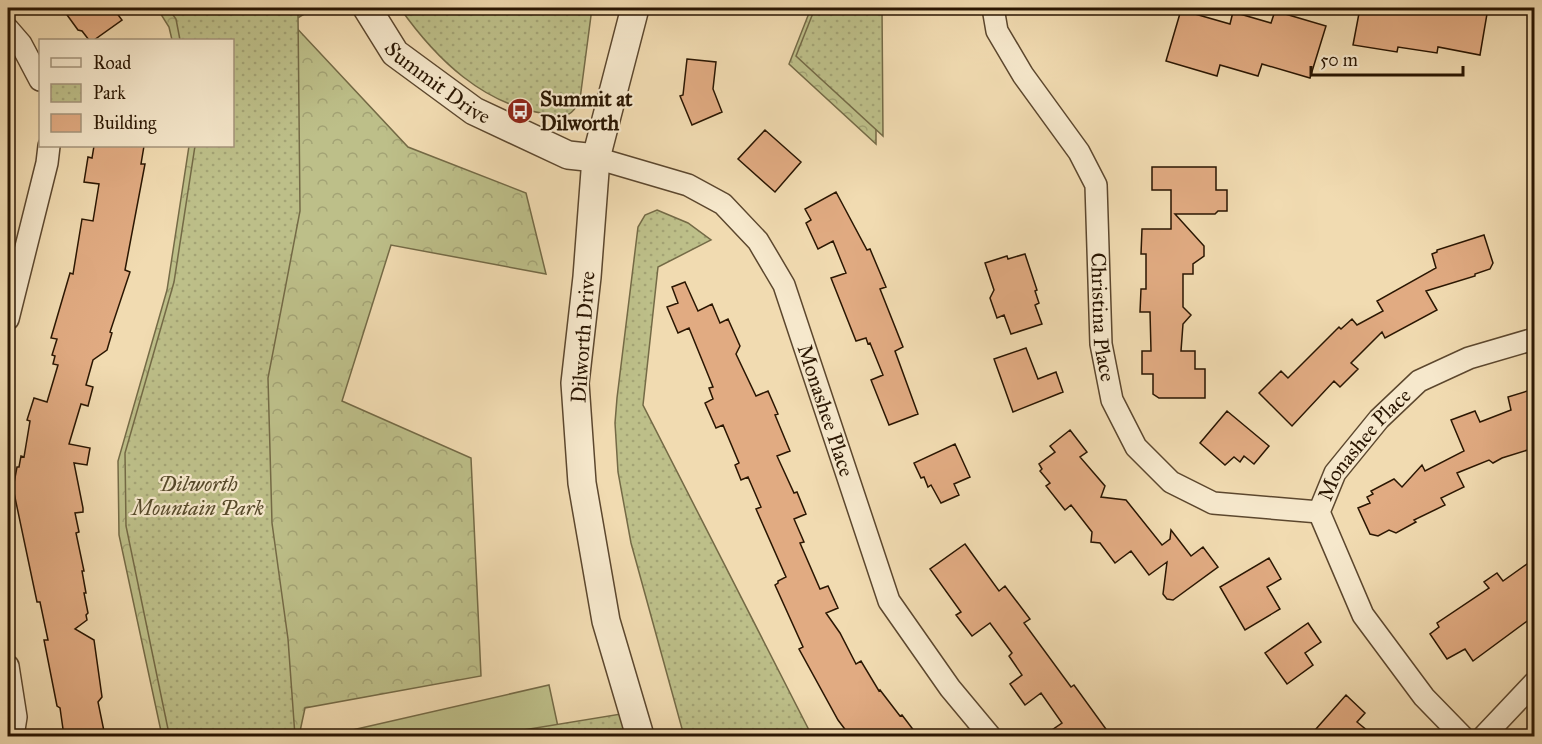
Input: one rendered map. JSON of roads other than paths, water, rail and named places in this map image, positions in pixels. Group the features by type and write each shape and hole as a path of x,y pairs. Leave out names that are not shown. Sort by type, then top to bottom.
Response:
{"street":[{"name":"Summit Drive","path":"367,8 395,53 474,111 568,155 596,158"},
{"name":"Dilworth Drive","path":"636,8 596,158 587,277 575,382 582,483 606,621 640,736"},
{"name":"Christina Place","path":"993,8 997,31 1023,75 1079,152 1096,185 1101,344 1112,400 1136,447 1171,482 1213,503 1319,512"},
{"path":"8,29 21,44 39,78"},
{"path":"8,319 47,163 49,147"},
{"name":"Monashee Place","path":"596,158 688,185 723,204 758,241 784,285 890,601 950,688 990,736"},
{"name":"Monashee Place","path":"1462,736 1424,697 1363,615 1319,512 1335,472 1379,419 1419,381 1468,358 1534,339"},
{"path":"8,666 16,717 13,736"},
{"path":"1484,736 1534,683"}],"place":[{"name":"Summit at Dilworth","path":"520,111"}],"park label":[{"name":"Dilworth Mountain Park","path":"198,496"}]}
